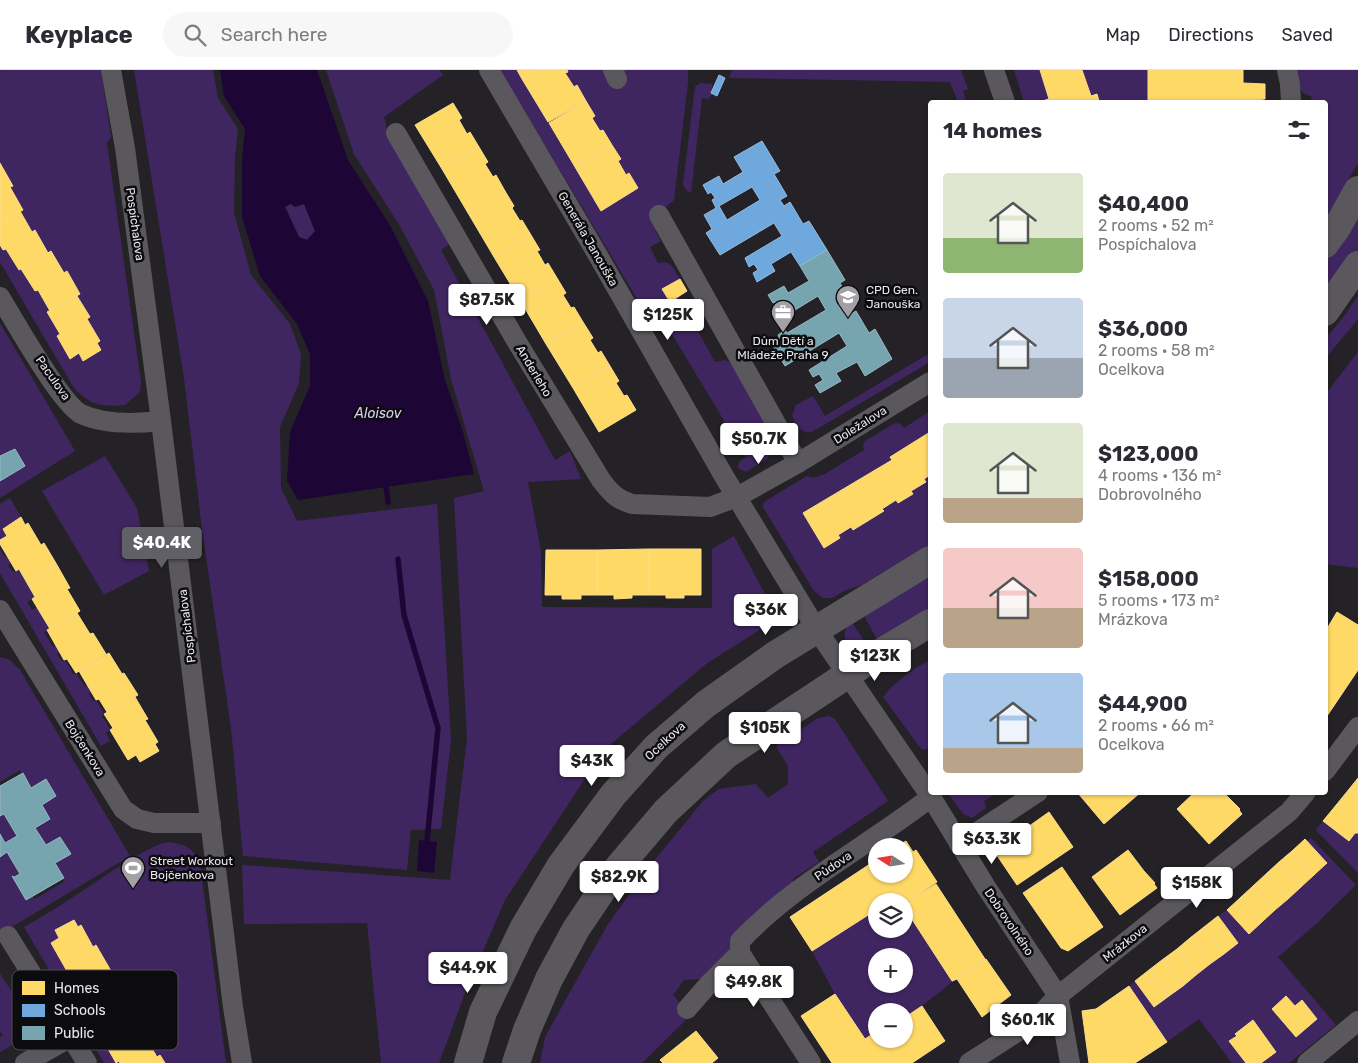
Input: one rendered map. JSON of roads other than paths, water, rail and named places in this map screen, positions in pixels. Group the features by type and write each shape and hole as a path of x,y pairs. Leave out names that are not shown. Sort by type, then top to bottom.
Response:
{"street":[{"name":"Pospíchalova","path":"111,70 125,148 161,422 233,1008 242,1063"},
{"name":"Generála Janouška","path":"489,70 737,497 816,630 851,683"},
{"path":"994,70 1004,100"},
{"path":"1287,70 1291,100"},
{"name":"Anderleho","path":"396,133 517,342 601,480 613,495 632,504 710,507 737,497"},
{"path":"1328,240 1358,190"},
{"path":"659,215 798,463"},
{"path":"1328,308 1358,265"},
{"name":"Paculova","path":"0,296 60,393 79,413 102,422 161,422"},
{"name":"Doležalova","path":"737,497 798,463 928,383"},
{"name":"Ocelkova","path":"468,1063 484,1012 524,929 561,865 613,795 656,747 706,704 775,655 928,561"},
{"name":"Bojčenkova","path":"0,610 6,632 122,809 137,818 154,823 211,823"},
{"path":"516,1063 548,979 576,929 615,871 660,819 726,755 851,683 928,625"},
{"name":"Dobrovolného","path":"851,683 928,794"},
{"path":"1328,767 1358,727"},
{"path":"959,844 1033,795"},
{"name":"Mrázkova","path":"970,1063 1034,1021 1058,996 1289,812 1303,795"},
{"name":"Dobrovolného","path":"930,797 1058,996 1070,1063"},
{"name":"Půdova","path":"686,1009 740,947 757,923 795,892 904,818 930,797"},
{"path":"8,936 29,970"},
{"path":"740,947 811,1063"},
{"path":"1307,1063 1358,1021"},
{"path":"25,1063 48,1050"},
{"path":"79,1050 87,1063"}],"water":[{"name":"Aloisov","path":"220,70 317,70 348,160 391,227 428,301 445,380 463,432 474,474 298,500 287,481 290,432 310,386 310,354 297,324 260,276 242,217 242,159 245,129 224,96","holes":["291,204 295,207 304,204 315,231 307,240 299,237 285,207"]},
{"path":"419,840 437,842 434,873 417,871"}],"waterway":[{"path":"386,486 388,502"},
{"path":"398,559 404,615 438,728 427,841"}],"place":[{"name":"CPD Gen. Janouška","path":"848,318"},
{"name":"Dům Dětí a Mládeže Praha 9","path":"783,333"},
{"name":"Street Workout Bojčenkova","path":"133,889"}]}
